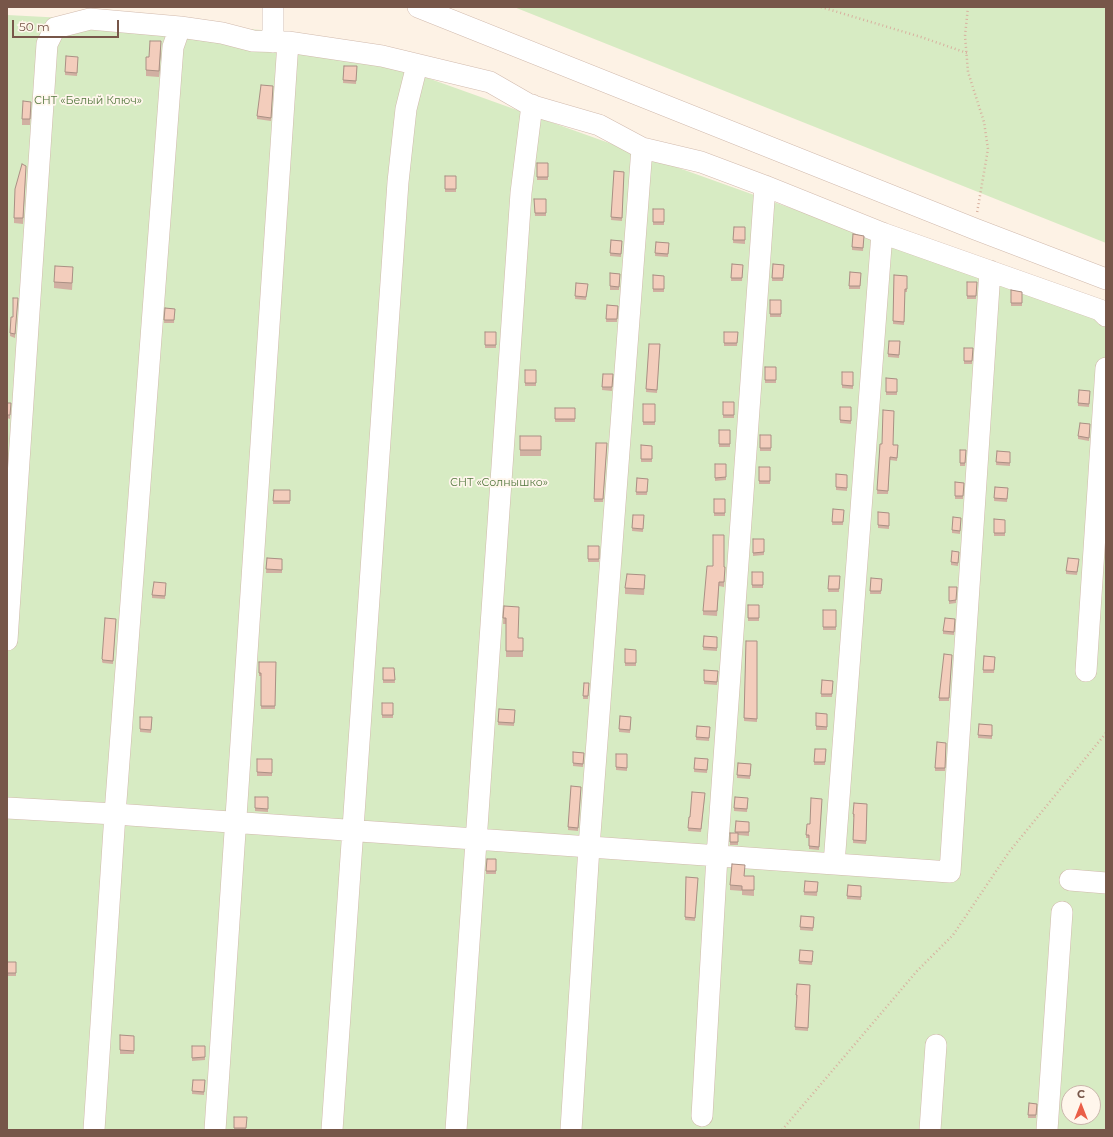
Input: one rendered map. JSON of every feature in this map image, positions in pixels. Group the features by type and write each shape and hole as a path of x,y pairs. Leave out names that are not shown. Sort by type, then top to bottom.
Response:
{"street":[{"path":"215,1130 236,822 280,42 273,7"},
{"path":"418,7 975,229 1106,279"},
{"path":"7,640 47,44 55,28 90,19 180,26 222,33 253,41 280,42 382,56 490,82 532,105 598,125 642,148 701,162 882,233 1100,310 1106,316"},
{"path":"94,1130 115,814 173,47 180,26"},
{"path":"332,1130 398,182 406,109 417,65"},
{"path":"456,1130 520,194 532,105"},
{"path":"571,1130 589,847 642,148"},
{"path":"702,1116 716,856 765,186"},
{"path":"834,864 882,233"},
{"path":"7,808 236,822 950,872 990,271"},
{"path":"1086,671 1106,368"},
{"path":"1070,880 1106,883"},
{"path":"1048,1130 1062,912"},
{"path":"930,1130 936,1046"}],"path":[{"path":"821,7 921,37 967,53"},
{"path":"968,7 965,36 968,72 984,122 988,149 975,229"},
{"path":"782,1130 917,971 953,935 1009,852 1106,733"}],"green space":[{"path":"514,7 1106,7 1106,243"},
{"name":"СНТ «Солнышко»","path":"7,15 180,24 302,33 1106,321 1106,1130 7,1130"}],"building":[{"path":"150,41 161,41 159,71 146,70 146,57 149,57"},
{"path":"66,56 78,57 77,73 65,72"},
{"path":"344,66 357,66 356,81 343,80"},
{"path":"261,85 273,86 271,118 257,116"},
{"path":"23,101 31,102 30,119 22,119"},
{"path":"537,163 548,163 548,177 537,177"},
{"path":"22,164 26,166 23,218 14,218 15,189"},
{"path":"614,171 624,172 622,218 611,217"},
{"path":"445,176 456,176 456,189 445,189"},
{"path":"534,199 546,199 546,213 535,213"},
{"path":"653,209 664,209 664,222 653,222"},
{"path":"734,227 745,227 745,240 733,240"},
{"path":"853,234 864,236 863,248 852,247"},
{"path":"611,240 622,241 621,254 610,253"},
{"path":"656,242 669,243 668,254 655,253"},
{"path":"732,264 743,265 742,278 731,278"},
{"path":"773,264 784,265 783,278 772,278"},
{"path":"55,266 73,267 72,283 54,282"},
{"path":"850,272 861,273 860,286 849,286"},
{"path":"610,273 620,274 619,287 610,286"},
{"path":"653,275 664,276 664,289 653,289"},
{"path":"894,275 907,276 904,322 893,321"},
{"path":"967,282 977,282 976,296 967,296"},
{"path":"576,283 588,284 586,297 575,296"},
{"path":"1011,290 1022,292 1022,303 1011,303"},
{"path":"13,298 18,298 15,334 10,333 11,317 13,317"},
{"path":"770,300 781,300 781,314 770,314"},
{"path":"607,305 618,306 617,319 606,319"},
{"path":"165,308 175,309 174,320 164,320"},
{"path":"485,332 496,332 496,345 485,345"},
{"path":"724,332 738,332 737,343 724,343"},
{"path":"889,341 900,341 899,355 888,354"},
{"path":"649,344 660,344 657,390 646,389"},
{"path":"964,348 973,348 972,361 964,361"},
{"path":"765,367 776,367 776,380 765,380"},
{"path":"525,370 536,370 536,383 525,383"},
{"path":"842,372 853,372 853,386 842,385"},
{"path":"603,374 613,374 612,387 602,387"},
{"path":"886,378 897,379 897,392 886,392"},
{"path":"1079,390 1090,391 1089,404 1078,403"},
{"path":"723,402 734,402 734,415 723,415"},
{"path":"7,403 11,403 10,415 7,415"},
{"path":"643,404 655,404 655,422 643,422"},
{"path":"840,407 851,407 851,421 840,420"},
{"path":"555,408 575,408 575,419 555,419"},
{"path":"883,410 894,411 893,445 898,445 897,458 890,457 888,491 877,490 880,444 882,444"},
{"path":"1080,423 1090,424 1089,438 1078,436"},
{"path":"719,430 730,430 730,444 719,444"},
{"path":"760,435 771,435 771,448 760,448"},
{"path":"520,436 541,436 541,450 520,450"},
{"path":"596,443 607,443 603,499 594,499"},
{"path":"641,445 652,446 652,459 641,459"},
{"path":"960,450 966,450 965,463 960,463"},
{"path":"997,451 1010,452 1010,463 996,462"},
{"path":"715,464 726,464 726,477 715,478"},
{"path":"759,467 770,467 770,481 759,481"},
{"path":"836,474 847,475 847,488 836,487"},
{"path":"637,478 648,479 647,492 636,492"},
{"path":"955,482 964,483 963,496 955,496"},
{"path":"995,487 1008,488 1007,499 994,498"},
{"path":"274,490 290,490 290,501 273,501"},
{"path":"714,499 725,499 725,513 714,513"},
{"path":"833,509 844,510 843,522 832,522"},
{"path":"878,512 889,513 889,526 878,525"},
{"path":"633,515 644,515 643,529 632,528"},
{"path":"953,517 961,518 960,531 952,530"},
{"path":"994,519 1005,520 1005,533 994,533"},
{"path":"713,535 724,535 724,582 719,582 717,611 703,611 707,566 713,566"},
{"path":"753,539 764,539 764,552 753,553"},
{"path":"588,546 599,546 599,559 588,559"},
{"path":"952,551 959,552 958,563 951,562"},
{"path":"267,558 282,559 282,570 266,569"},
{"path":"1068,558 1079,559 1077,572 1066,571"},
{"path":"752,572 763,572 763,585 752,585"},
{"path":"627,574 645,575 644,589 625,588"},
{"path":"829,576 840,576 839,589 828,589"},
{"path":"871,578 882,579 881,591 870,591"},
{"path":"154,582 166,583 165,596 152,595"},
{"path":"949,587 957,587 956,600 949,601"},
{"path":"748,605 759,605 759,618 748,618"},
{"path":"504,606 519,607 518,638 523,638 523,651 506,651 506,618 503,618"},
{"path":"823,610 836,610 836,627 823,627"},
{"path":"105,618 116,619 113,661 102,659"},
{"path":"945,618 955,619 954,632 943,631"},
{"path":"704,636 717,637 717,648 703,647"},
{"path":"746,641 757,641 757,719 744,718"},
{"path":"625,649 636,650 636,663 625,663"},
{"path":"944,654 952,655 949,698 939,698"},
{"path":"984,656 995,657 994,670 983,670"},
{"path":"259,662 276,662 275,706 261,706 261,673 259,673"},
{"path":"383,668 394,668 395,680 383,680"},
{"path":"704,670 718,671 717,682 704,681"},
{"path":"822,680 833,681 832,694 821,694"},
{"path":"584,683 589,683 588,696 583,696"},
{"path":"382,703 393,703 393,715 382,715"},
{"path":"499,709 515,710 514,723 498,722"},
{"path":"816,713 827,714 827,727 816,726"},
{"path":"620,716 631,717 630,730 619,729"},
{"path":"140,717 152,717 151,730 140,729"},
{"path":"979,724 992,725 992,736 978,735"},
{"path":"697,726 710,727 709,738 696,737"},
{"path":"937,742 946,743 945,768 935,768"},
{"path":"815,749 826,749 825,762 814,762"},
{"path":"573,752 584,753 583,764 573,763"},
{"path":"616,754 627,754 627,768 616,767"},
{"path":"695,758 708,759 707,770 694,769"},
{"path":"257,759 272,759 272,773 257,772"},
{"path":"738,763 751,764 750,776 737,775"},
{"path":"571,786 581,787 578,828 568,827"},
{"path":"692,792 705,793 701,829 688,828"},
{"path":"255,797 268,797 268,809 255,808"},
{"path":"735,797 748,798 747,809 734,808"},
{"path":"811,798 822,799 819,847 809,846 809,835 806,835 807,824 810,824"},
{"path":"854,803 867,804 866,841 853,840"},
{"path":"736,821 749,822 749,832 735,832"},
{"path":"730,833 738,833 738,842 730,842"},
{"path":"487,859 496,859 496,871 486,871"},
{"path":"732,864 745,865 744,876 754,876 754,890 742,890 742,886 730,885"},
{"path":"686,877 698,878 695,918 685,917"},
{"path":"805,881 818,882 817,892 804,892"},
{"path":"848,885 861,886 861,897 847,896"},
{"path":"801,916 814,917 813,928 800,927"},
{"path":"800,950 813,951 812,962 799,961"},
{"path":"7,962 16,962 16,973 7,973"},
{"path":"797,984 810,985 808,1028 795,1027"},
{"path":"120,1035 134,1036 134,1051 120,1050"},
{"path":"192,1046 205,1046 205,1057 192,1058"},
{"path":"193,1080 205,1080 204,1092 192,1091"},
{"path":"1029,1103 1037,1104 1036,1115 1028,1115"},
{"path":"234,1117 247,1117 246,1128 234,1128"}],"park label":[{"name":"СНТ «Белый Ключ»","path":"88,101"}]}
